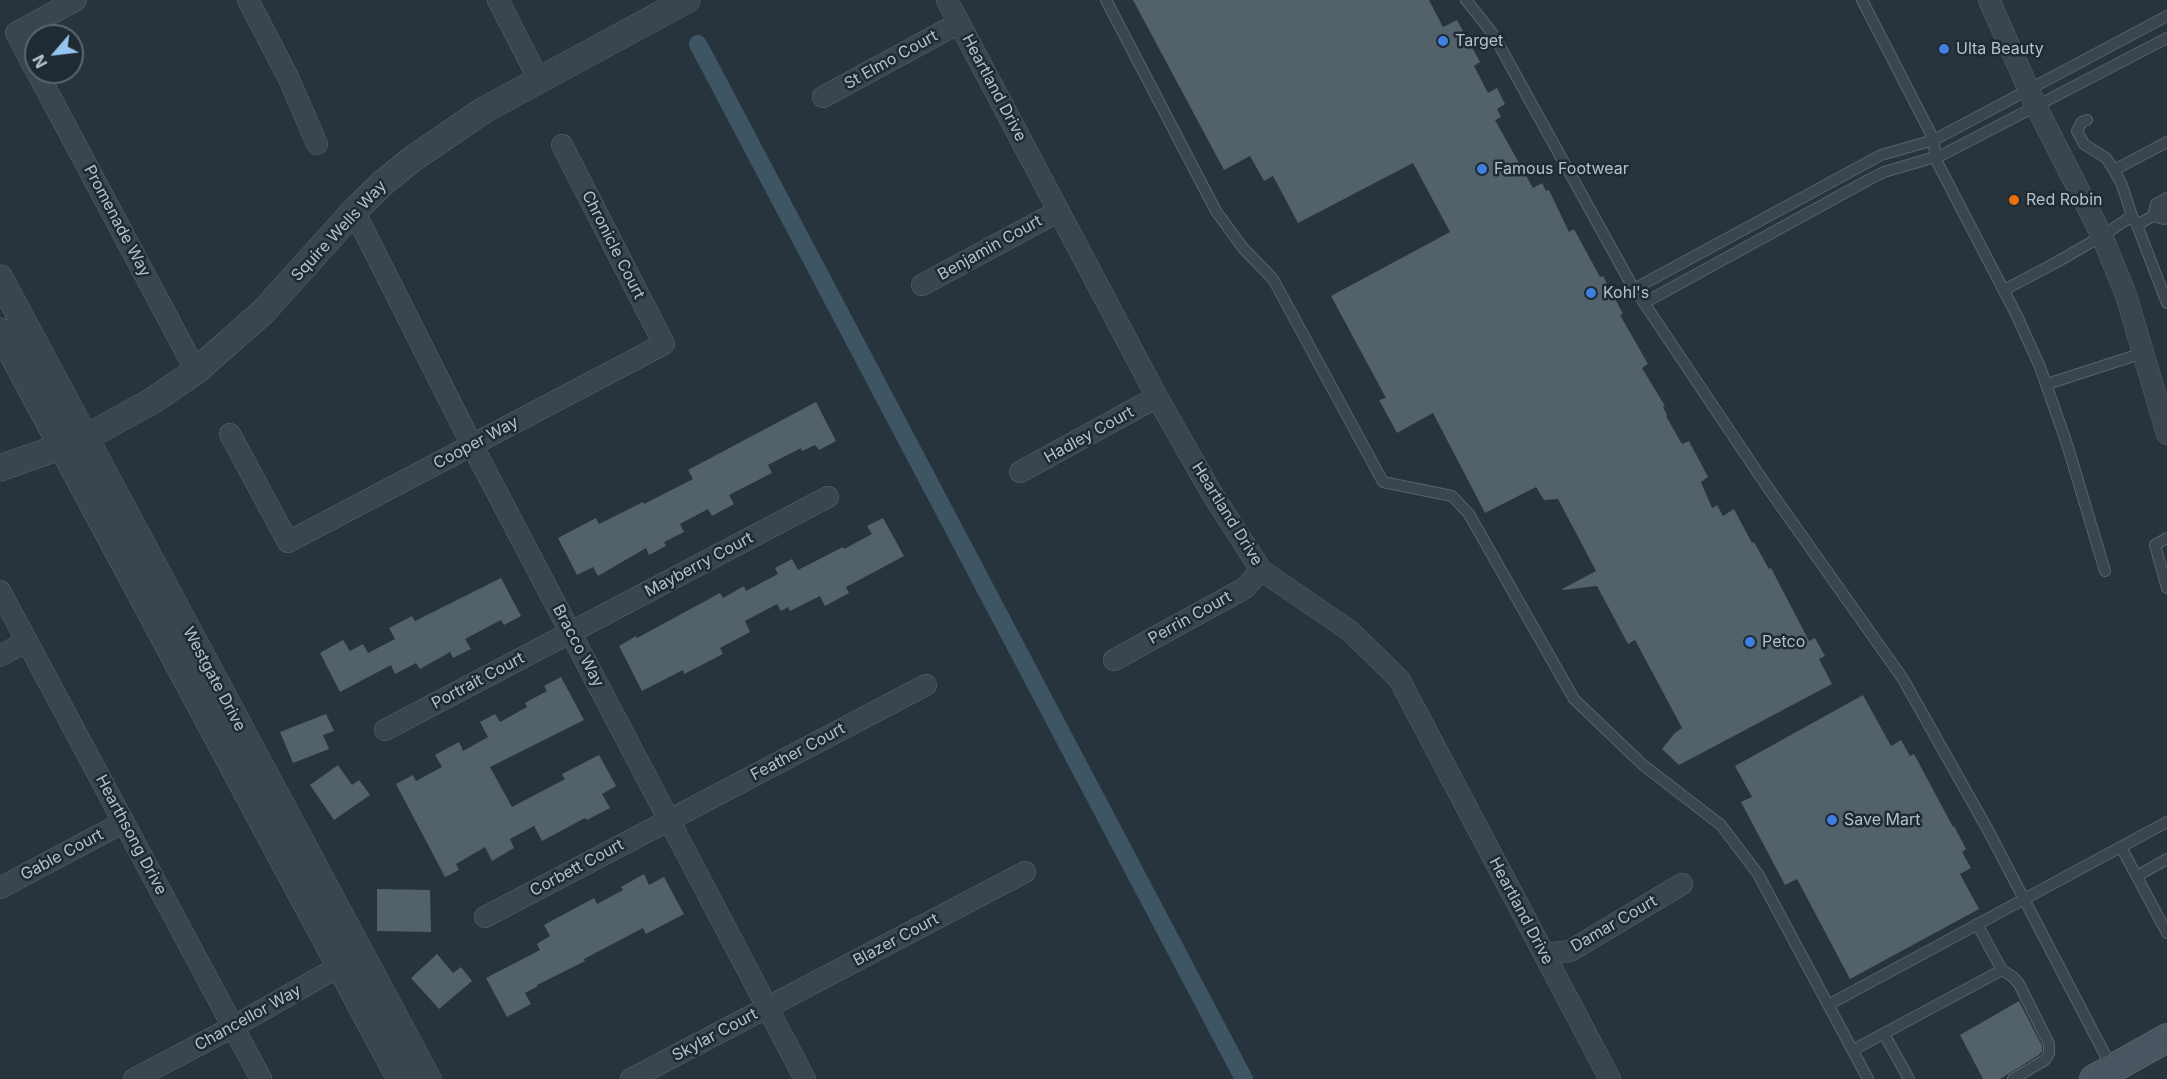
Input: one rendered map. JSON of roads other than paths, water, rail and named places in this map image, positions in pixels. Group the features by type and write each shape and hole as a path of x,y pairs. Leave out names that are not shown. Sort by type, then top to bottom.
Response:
{"main road":[{"path":"2108,1076 2167,1038"}],"street":[{"name":"Promenade Way","path":"32,24 76,0"},
{"path":"248,0 288,77 317,144"},
{"path":"498,0 539,80"},
{"name":"Squire Wells Way","path":"0,468 85,438 152,401 196,370 263,312 354,211 384,182 448,134 484,110 687,0"},
{"name":"Heartland Drive","path":"947,0 1157,397 1211,492 1261,570 1350,631 1399,679 1610,1079"},
{"path":"1989,0 2032,99 2102,236 2126,295 2143,353 2161,387 2167,434"},
{"name":"St Elmo Court","path":"823,97 959,23"},
{"name":"Promenade Way","path":"24,29 16,33 24,48"},
{"name":"Promenade Way","path":"43,84 196,370"},
{"name":"Chronicle Court","path":"562,146 664,344"},
{"name":"Bracco Way","path":"354,211 472,445 805,1079"},
{"name":"Benjamin Court","path":"922,285 1059,211"},
{"name":"Westgate Drive","path":"0,278 85,438 350,961 400,1079"},
{"name":"Westgate Drive","path":"0,332 61,446 350,961 428,1079"},
{"name":"Cooper Way","path":"230,434 288,542 664,344"},
{"name":"Hadley Court","path":"1020,472 1157,397"},
{"name":"Mayberry Court","path":"571,632 828,497"},
{"name":"Perrin Court","path":"1114,660 1245,588 1261,570"},
{"name":"Hearthsong Drive","path":"0,591 261,1079"},
{"name":"Portrait Court","path":"385,730 571,632"},
{"path":"0,656 27,641"},
{"name":"Feather Court","path":"669,820 926,685"},
{"name":"Corbett Court","path":"485,916 669,820"},
{"name":"Gable Court","path":"0,888 124,822"},
{"name":"Blazer Court","path":"768,1007 1025,872"},
{"name":"Damar Court","path":"1544,954 1570,951 1682,884"},
{"name":"Chancellor Way","path":"134,1079 350,961"},
{"name":"Skylar Court","path":"631,1079 768,1007"}],"lane":[{"path":"1106,0 1216,211 1243,248 1273,279 1383,482 1452,496 1469,514 1574,699 1643,765 1721,825 1758,874 1868,1079"},
{"path":"1466,0 1493,34 1634,289 1766,485 1903,679 2024,898 2108,1076"},
{"path":"1862,0 1934,140 1935,158 2004,290 2047,384 2105,571"},
{"path":"1644,303 1884,172 1935,158 2167,16"},
{"path":"1634,289 1881,155 1934,140 2167,38"},
{"path":"2087,120 2082,122 2077,132 2084,144 2106,159 2122,185 2167,303"},
{"path":"2114,170 2167,142"},
{"path":"2153,216 2156,204 2167,198"},
{"path":"2004,290 2102,236 2134,220 2153,216 2167,208"},
{"path":"2153,216 2167,218"},
{"path":"2047,384 2143,353"},
{"path":"2167,538 2155,545 2167,588"},
{"path":"1828,1005 2167,822"},
{"path":"2121,847 2167,933"},
{"path":"2137,876 2167,859"},
{"path":"1977,924 2002,969 2019,984 2049,1044 2049,1053 2045,1060 2013,1079"},
{"path":"1853,1050 2002,969"},
{"path":"1884,1034 1909,1079"}],"waterway":[{"path":"698,44 1244,1079"}],"place":[{"name":"Target","path":"1443,41"},
{"name":"Ulta Beauty","path":"1944,49"},
{"name":"Famous Footwear","path":"1482,169"},
{"name":"Red Robin","path":"2014,200"},
{"name":"Kohl's","path":"1591,293"},
{"name":"Petco","path":"1750,642"},
{"name":"Save Mart","path":"1832,820"}]}
